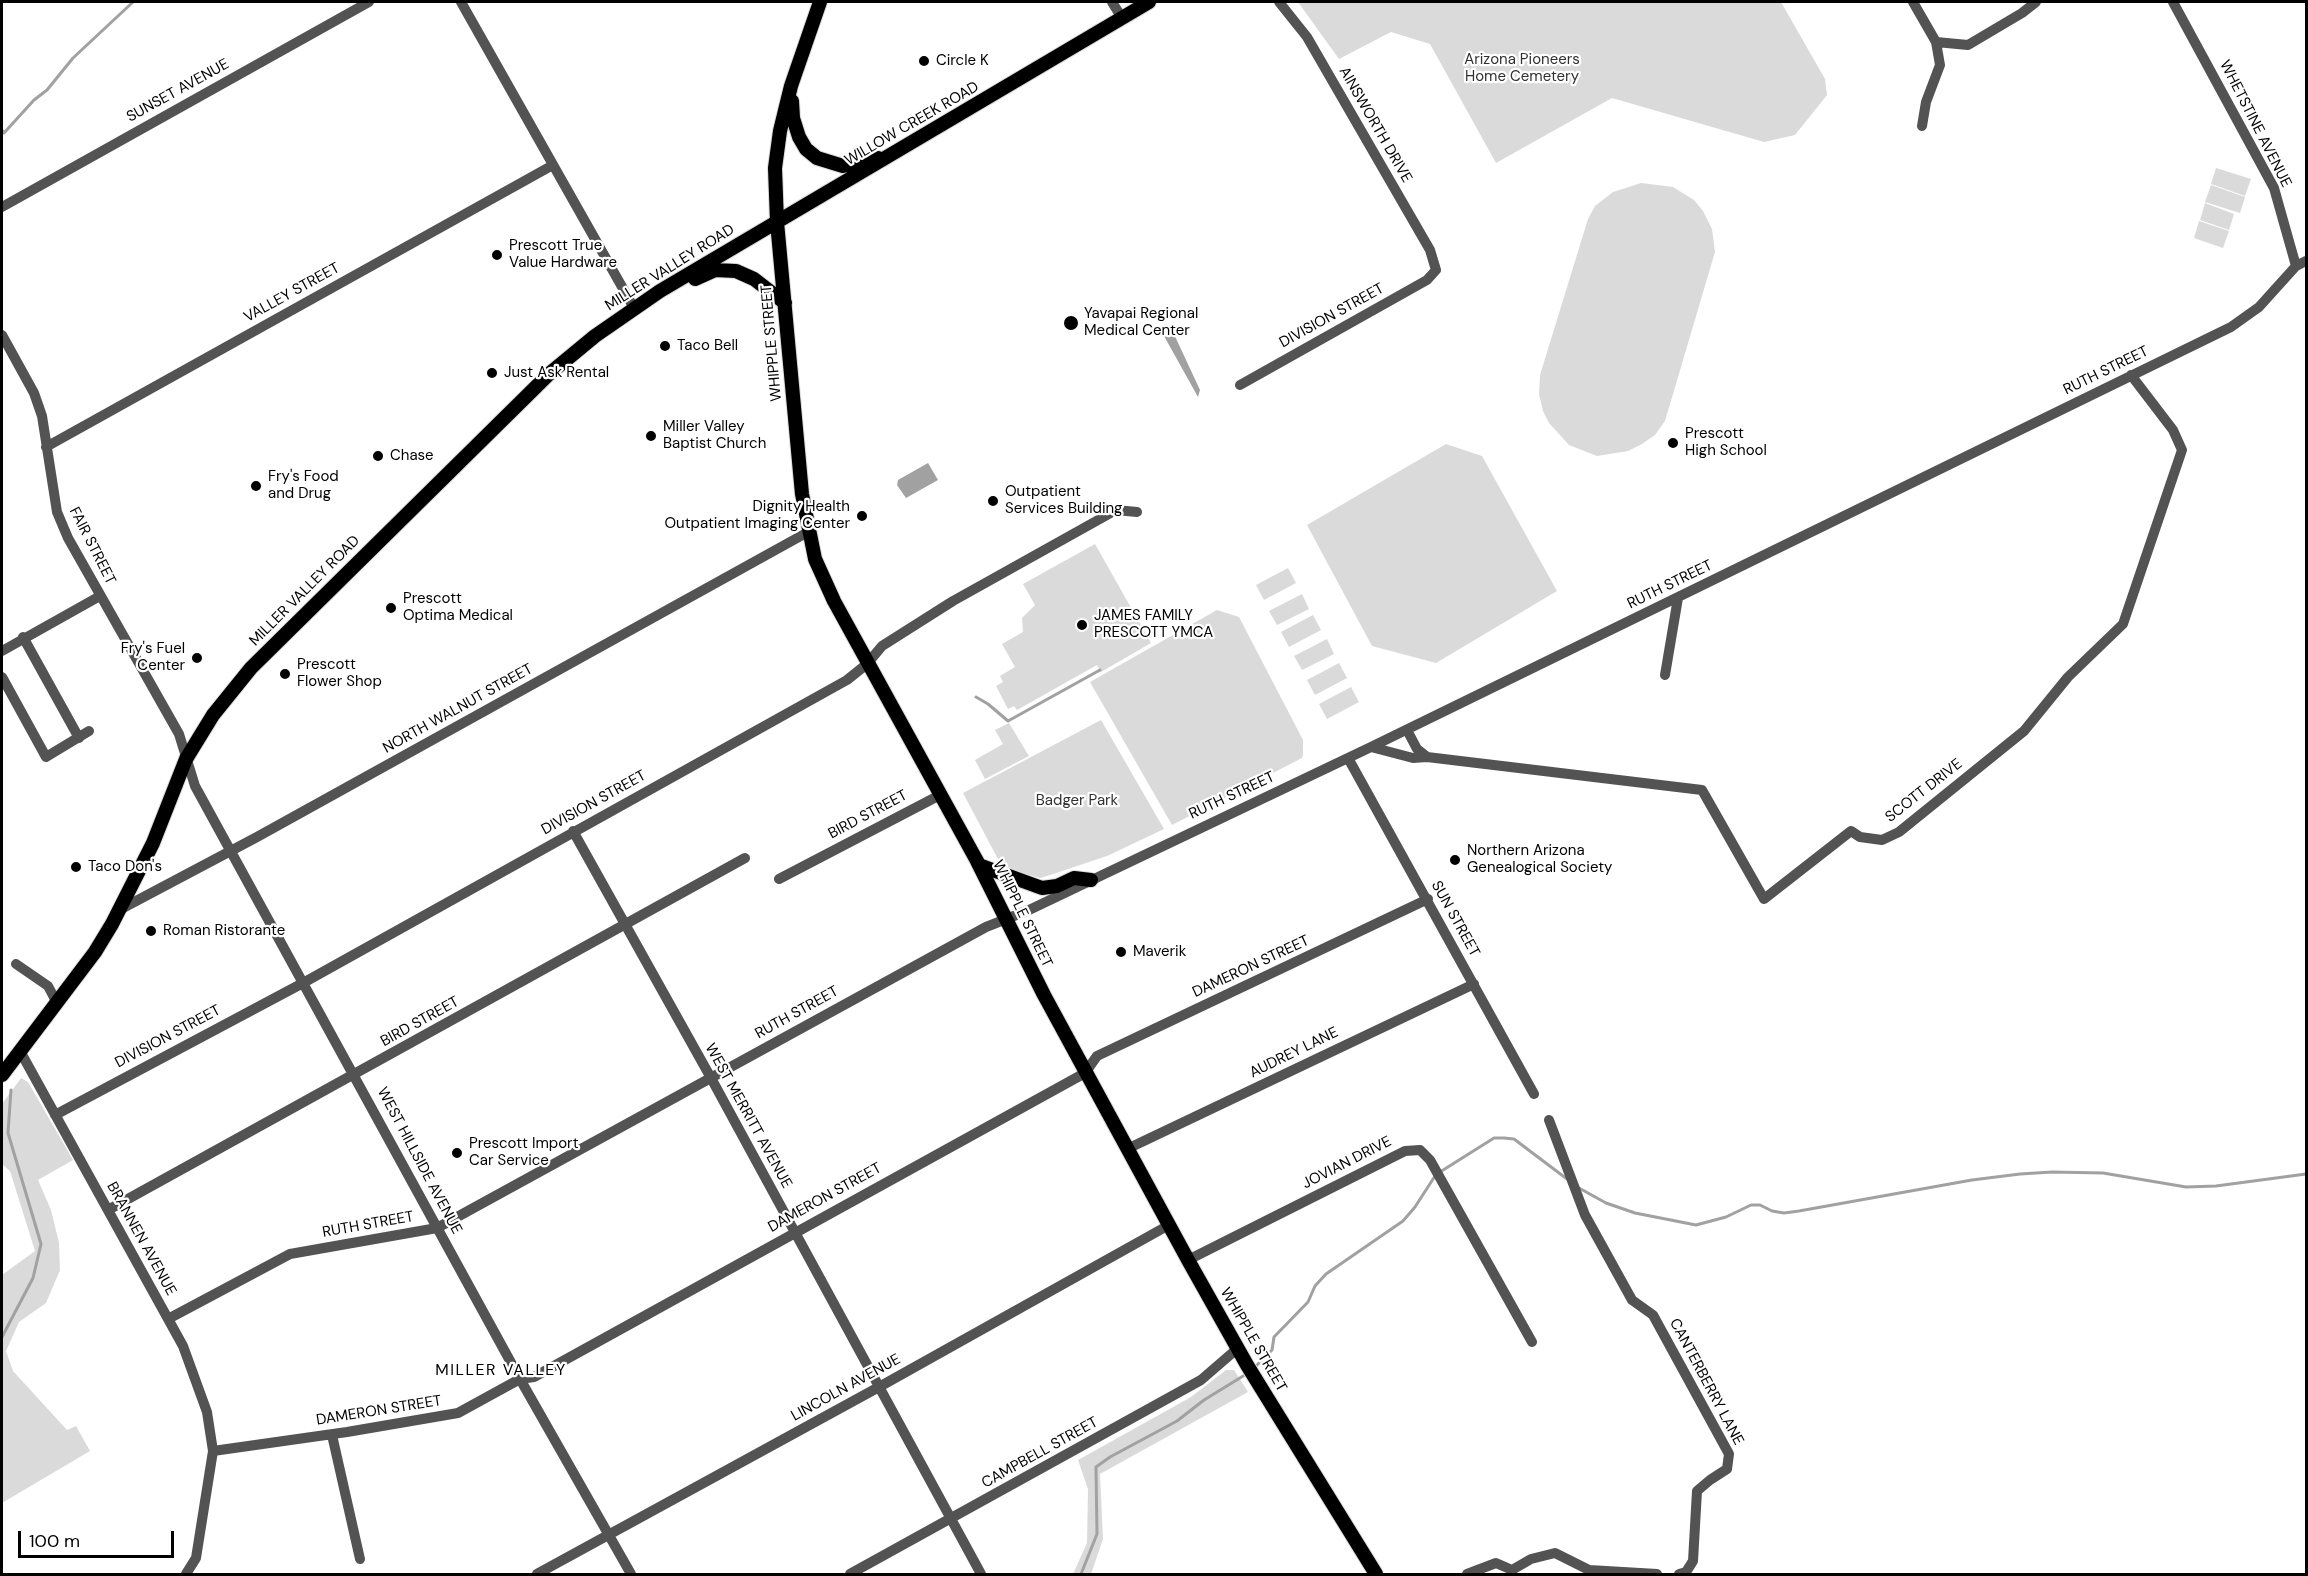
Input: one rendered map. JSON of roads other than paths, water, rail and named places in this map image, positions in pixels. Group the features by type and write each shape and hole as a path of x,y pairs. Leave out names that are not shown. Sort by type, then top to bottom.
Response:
{"main road":[{"name":"WHIPPLE STREET","path":"820,2 791,86 780,131 775,168 777,222 802,494 815,559 834,602 979,865 1085,1073 1188,1260 1238,1348 1376,1575"},
{"name":"WILLOW CREEK ROAD","path":"753,237 1149,2"},
{"path":"791,86 793,118 799,137 806,149 817,158 843,166 889,156"},
{"name":"MILLER VALLEY ROAD","path":"2,1075 95,952 121,909 153,843 186,759 213,715 251,668 549,374 595,336 634,308 753,237"},
{"path":"675,282 693,281 715,270 736,271 754,279 785,303"},
{"path":"979,865 1042,888 1056,886 1074,878 1091,880"}],"street":[{"name":"SUNSET AVENUE","path":"2,207 369,2"},
{"path":"461,2 634,308"},
{"path":"1112,2 1122,18"},
{"name":"AINSWORTH DRIVE","path":"1279,2 1307,37 1431,250 1436,270"},
{"path":"1913,2 1936,42 1940,65 1926,102 1922,126"},
{"path":"1936,42 1968,45 2022,13 2036,2"},
{"name":"WHETSTINE AVENUE","path":"2173,2 2274,188 2296,266"},
{"name":"VALLEY STREET","path":"46,447 553,165"},
{"path":"2296,266 2307,261"},
{"name":"RUTH STREET","path":"168,1319 290,1254 437,1228 986,927 1091,880 1407,730 2231,327 2259,307 2296,266"},
{"name":"DIVISION STREET","path":"1240,385 1427,280 1436,270"},
{"name":"FAIR STREET","path":"2,335 34,393 42,416 57,512 68,538 179,735 186,759"},
{"name":"SCOTT DRIVE","path":"1371,747 1413,758 1427,757 1702,790 1764,899 1851,831 1860,837 1882,840 1899,832 2024,731 2068,677 2123,624 2182,450 2173,430 2131,375"},
{"name":"DIVISION STREET","path":"55,1115 303,983 847,680 867,664 882,646 920,620 1116,510 1137,512"},
{"name":"NORTH WALNUT STREET","path":"121,909 231,852 808,532"},
{"path":"2,651 23,637 100,596"},
{"path":"1665,675 1678,598"},
{"path":"23,637 79,738"},
{"path":"2,677 46,757 89,731"},
{"path":"1407,730 1417,749 1427,757"},
{"name":"SUN STREET","path":"1348,758 1534,1094"},
{"name":"WEST HILLSIDE AVENUE","path":"186,759 195,786 520,1379 631,1575"},
{"name":"BIRD STREET","path":"779,879 940,795"},
{"name":"WEST MERRITT AVENUE","path":"573,831 711,1078 981,1575"},
{"name":"BIRD STREET","path":"108,1210 745,858"},
{"name":"DAMERON STREET","path":"213,1451 458,1413 520,1379 534,1377 1085,1073 1097,1056 1428,899"},
{"path":"16,964 48,986 57,1002"},
{"name":"AUDREY LANE","path":"1127,1149 1474,984"},
{"name":"BRANNEN AVENUE","path":"20,1051 183,1346 207,1412 213,1451 196,1558 186,1575"},
{"name":"CANTERBERRY LANE","path":"1549,1120 1586,1215 1632,1300 1653,1315 1729,1454 1727,1469 1697,1491 1693,1561 1686,1572 1679,1575"},
{"name":"JOVIAN DRIVE","path":"1188,1260 1405,1151 1420,1150 1430,1160 1532,1342"},
{"name":"LINCOLN AVENUE","path":"537,1575 1169,1225"},
{"name":"CAMPBELL STREET","path":"850,1575 1201,1380 1238,1348"},
{"path":"332,1434 360,1559"},
{"path":"1467,1575 1496,1563 1512,1570 1531,1559 1555,1553 1589,1570 1657,1575"}],"waterway":[{"path":"2,130 4,133 34,100 47,90 73,58 133,2"},
{"path":"976,697 1008,721 1100,670"},
{"path":"2,1337 33,1278 41,1244 8,1133 11,1090"},
{"path":"1440,1172 1494,1138 1504,1138 1514,1139 1567,1179"},
{"path":"1579,1188 1606,1203 1635,1213 1696,1225 1726,1217 1751,1205 1760,1205 1772,1211 1784,1213 1972,1180 2020,1174 2103,1173 2186,1187 2216,1186 2306,1174"},
{"path":"1253,1369 1272,1350 1274,1337 1308,1302 1315,1286 1326,1274 1403,1221 1435,1176"},
{"path":"1081,1574 1097,1534 1096,1467 1177,1421 1204,1400 1248,1373"}],"place":[{"name":"Circle K","path":"924,61"},
{"name":"Prescott True Value Hardware","path":"497,255"},
{"name":"Yavapai Regional Medical Center","path":"1071,323"},
{"name":"Taco Bell","path":"665,346"},
{"name":"Just Ask Rental","path":"492,373"},
{"name":"Miller Valley Baptist Church","path":"651,436"},
{"name":"Prescott High School","path":"1673,443"},
{"name":"Chase","path":"378,456"},
{"name":"Fry's Food and Drug","path":"256,486"},
{"name":"Outpatient Services Building","path":"993,501"},
{"name":"Dignity Health Outpatient Imaging Center","path":"862,516"},
{"name":"Prescott Optima Medical","path":"391,608"},
{"name":"JAMES FAMILY PRESCOTT YMCA","path":"1082,625"},
{"name":"Fry's Fuel Center","path":"197,658"},
{"name":"Prescott Flower Shop","path":"285,674"},
{"name":"Northern Arizona Genealogical Society","path":"1455,860"},
{"name":"Taco Don's","path":"76,867"},
{"name":"Roman Ristorante","path":"151,931"},
{"name":"Maverik","path":"1121,952"},
{"name":"Prescott Import Car Service","path":"457,1153"}],"district":[{"name":"MILLER VALLEY","path":"501,1371"}],"park label":[{"name":"Arizona Pioneers Home Cemetery","path":"1522,68"},
{"name":"Badger Park","path":"1077,801"}]}
